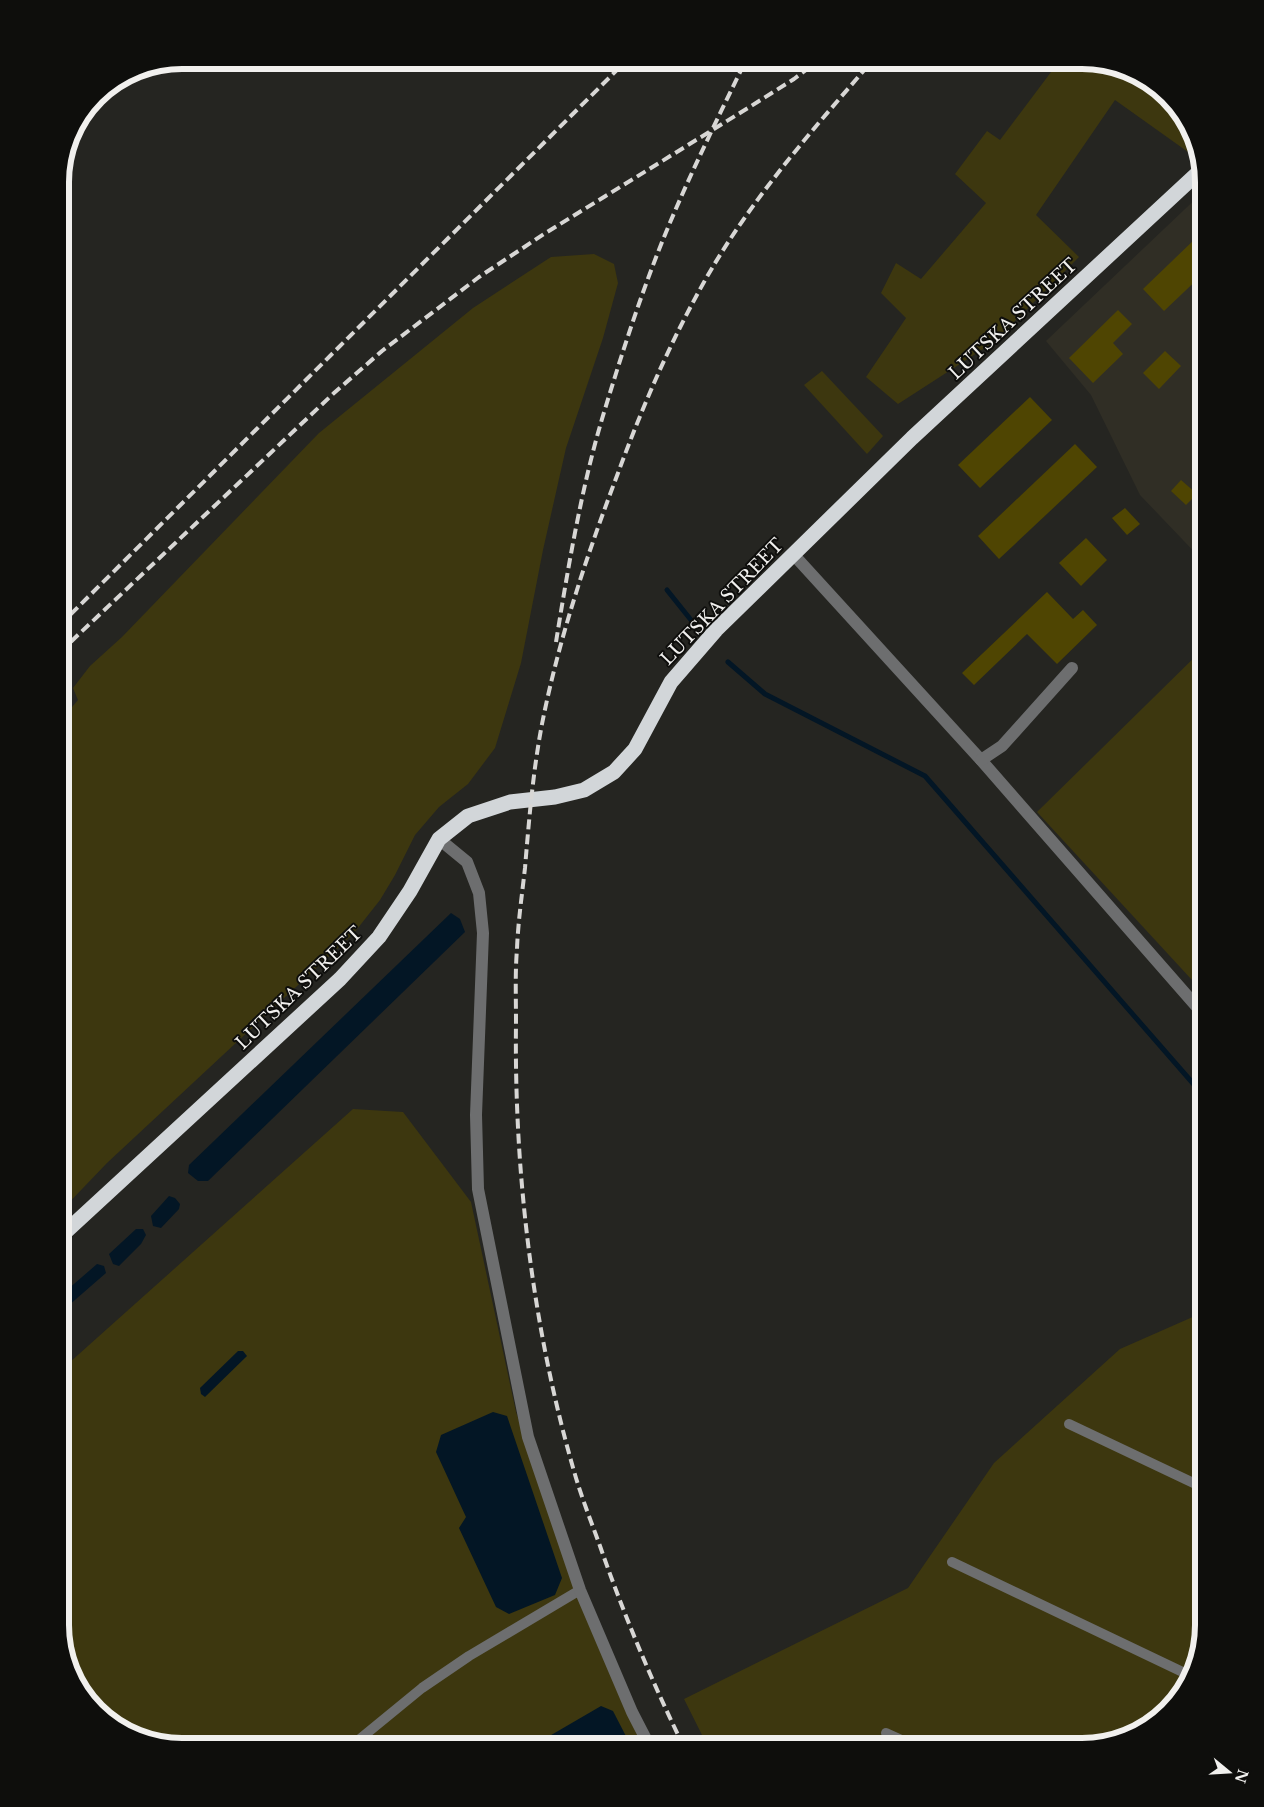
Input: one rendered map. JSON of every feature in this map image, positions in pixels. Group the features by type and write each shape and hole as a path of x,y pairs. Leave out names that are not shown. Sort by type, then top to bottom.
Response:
{"highway":[{"name":"LUTSKA STREET","path":"69,1229 340,979 379,937 410,891 439,839 468,816 510,802 555,797 584,790 614,772 635,749 671,682 716,630 912,438 1195,176"}],"street":[{"path":"793,554 981,760 1195,1005"},
{"path":"981,760 1002,746 1072,668"},
{"path":"439,839 466,862 478,893 483,933 476,1115 478,1189 528,1436 580,1590 632,1712 645,1738"}],"lane":[{"path":"1069,1424 1195,1484"},
{"path":"952,1562 1185,1673"},
{"path":"361,1738 430,1682 508,1631 580,1590"},
{"path":"886,1733 892,1738"}],"shaded area":[{"path":"1053,69 1090,69 1126,77 1151,92 1172,113 1187,138 1190,150 1188,152 1115,100 1036,215 1079,257 994,342 898,404 866,377 906,318 881,293 896,263 921,279 986,203 955,174 987,131 1000,140"},
{"path":"1195,200 1195,553 1140,495 1091,395 1046,341"},
{"path":"594,254 614,264 618,283 603,338 566,448 543,550 521,663 495,748 468,784 439,807 415,835 380,900 354,933 107,1163 69,1203 69,711 78,700 73,688 90,666 122,637 319,433 473,308 551,257"},
{"path":"822,371 883,436 867,454 804,385"},
{"path":"1195,657 1195,983 1037,812"},
{"path":"353,1109 403,1112 471,1202 516,1412 574,1586 642,1738 174,1738 145,1732 119,1719 97,1700 84,1682 77,1669 70,1640 69,1363"},
{"path":"1195,1316 1194,1640 1187,1669 1172,1694 1162,1705 1151,1715 1126,1730 1097,1737 704,1738 684,1699 908,1588 994,1463 1120,1349"}],"water":[{"path":"451,913 460,919 465,932 208,1181 198,1181 188,1173 189,1165"},
{"path":"169,1196 175,1198 180,1204 179,1209 161,1228 153,1226 151,1216"},
{"path":"136,1229 143,1229 146,1235 141,1244 119,1266 113,1264 109,1254"},
{"path":"97,1264 104,1266 106,1273 69,1305 69,1288"},
{"path":"238,1351 243,1351 247,1356 205,1397 201,1394 200,1388"},
{"path":"493,1412 507,1416 562,1578 555,1595 509,1614 496,1607 459,1528 466,1517 436,1452 441,1435"},
{"path":"601,1706 613,1711 627,1738 546,1738"}],"building":[{"path":"1195,239 1195,282 1164,311 1143,289"},
{"path":"1118,310 1132,324 1113,343 1123,354 1093,383 1069,358"},
{"path":"1165,351 1181,366 1159,389 1143,373"},
{"path":"1030,397 1052,420 980,488 958,465"},
{"path":"1075,444 1097,467 999,559 978,536"},
{"path":"1181,480 1195,492 1195,496 1186,505 1171,491"},
{"path":"1125,508 1140,524 1127,535 1112,518"},
{"path":"1086,538 1107,560 1081,586 1059,563"},
{"path":"1047,592 1073,619 1083,610 1097,625 1057,664 1027,634 974,685 962,673"}],"waterway":[{"path":"667,590 691,620"},
{"path":"728,662 765,694 925,776 1195,1086"}],"railway":[{"path":"69,616 618,69"},
{"path":"556,642 581,501 594,446 627,339 676,209 742,69"},
{"path":"69,643 334,393 382,351 479,277 544,234 748,108 807,69"},
{"path":"680,1738 629,1623 576,1478 548,1367 538,1310 523,1195 516,1079 516,958 532,796 542,724 565,628 595,535 648,397 670,347 708,275 744,218 785,164 865,69"}]}
